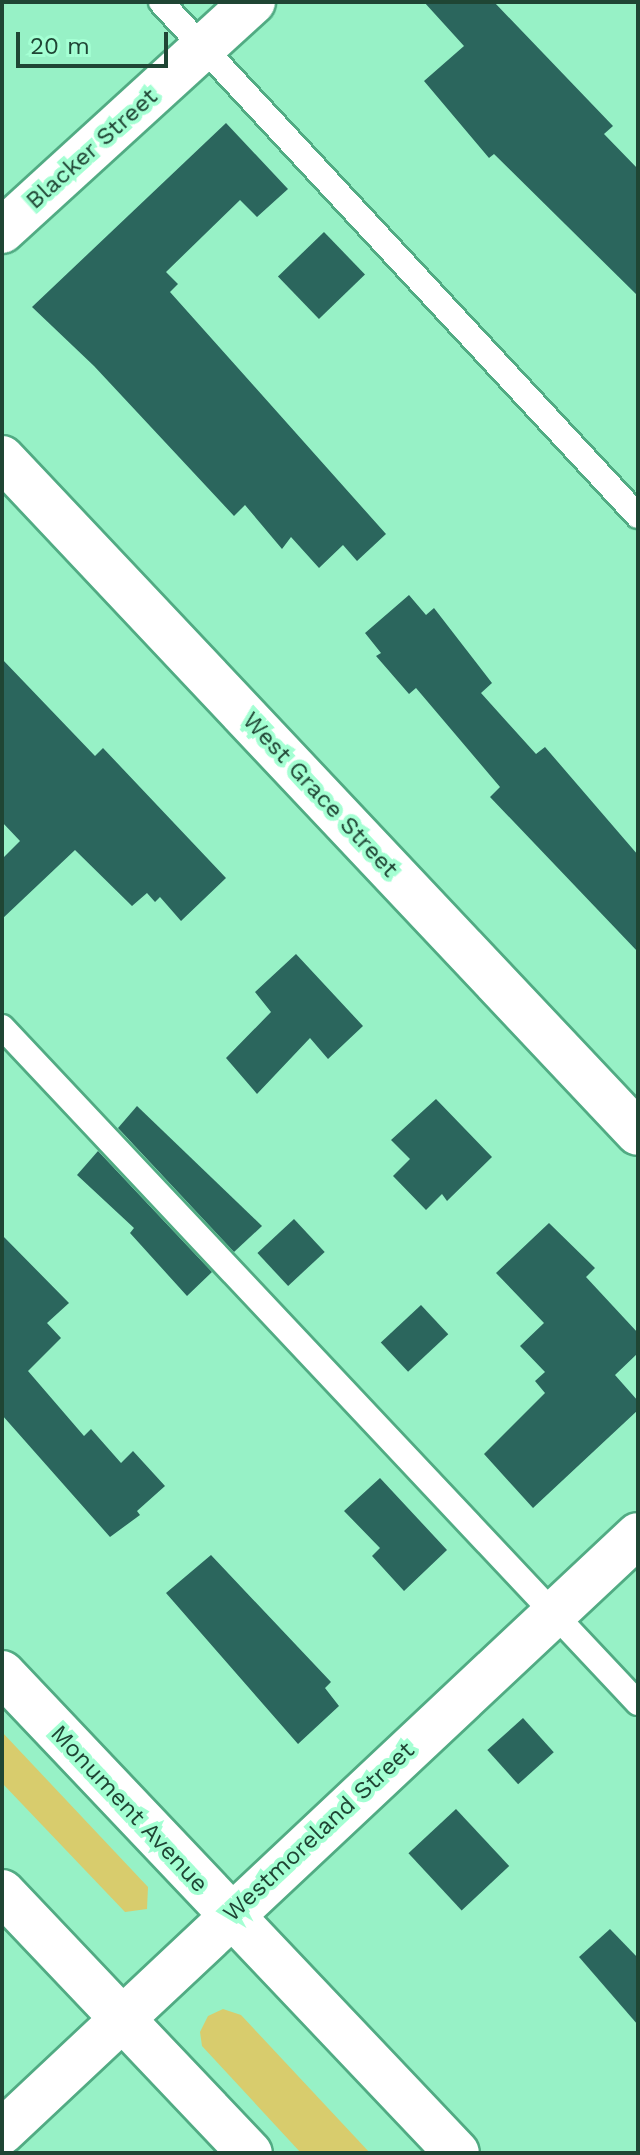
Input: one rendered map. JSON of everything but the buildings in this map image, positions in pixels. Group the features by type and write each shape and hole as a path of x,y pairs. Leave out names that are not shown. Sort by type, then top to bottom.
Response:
{"street":[{"name":"Blacker Street","path":"2,231 253,2"},
{"name":"West Grace Street","path":"2,458 638,1133"},
{"name":"Westmoreland Street","path":"2,2132 638,1535"},
{"name":"Monument Avenue","path":"2,1673 457,2153"},
{"path":"2,1892 250,2153"}],"lane":[{"path":"161,2 638,516"},
{"path":"2,1027 638,1703"}],"shaded area":[{"path":"2,1732 148,1887 147,1909 125,1912 2,1783"},
{"path":"223,2009 241,2015 370,2153 301,2153 202,2046 200,2032 208,2016"}]}
